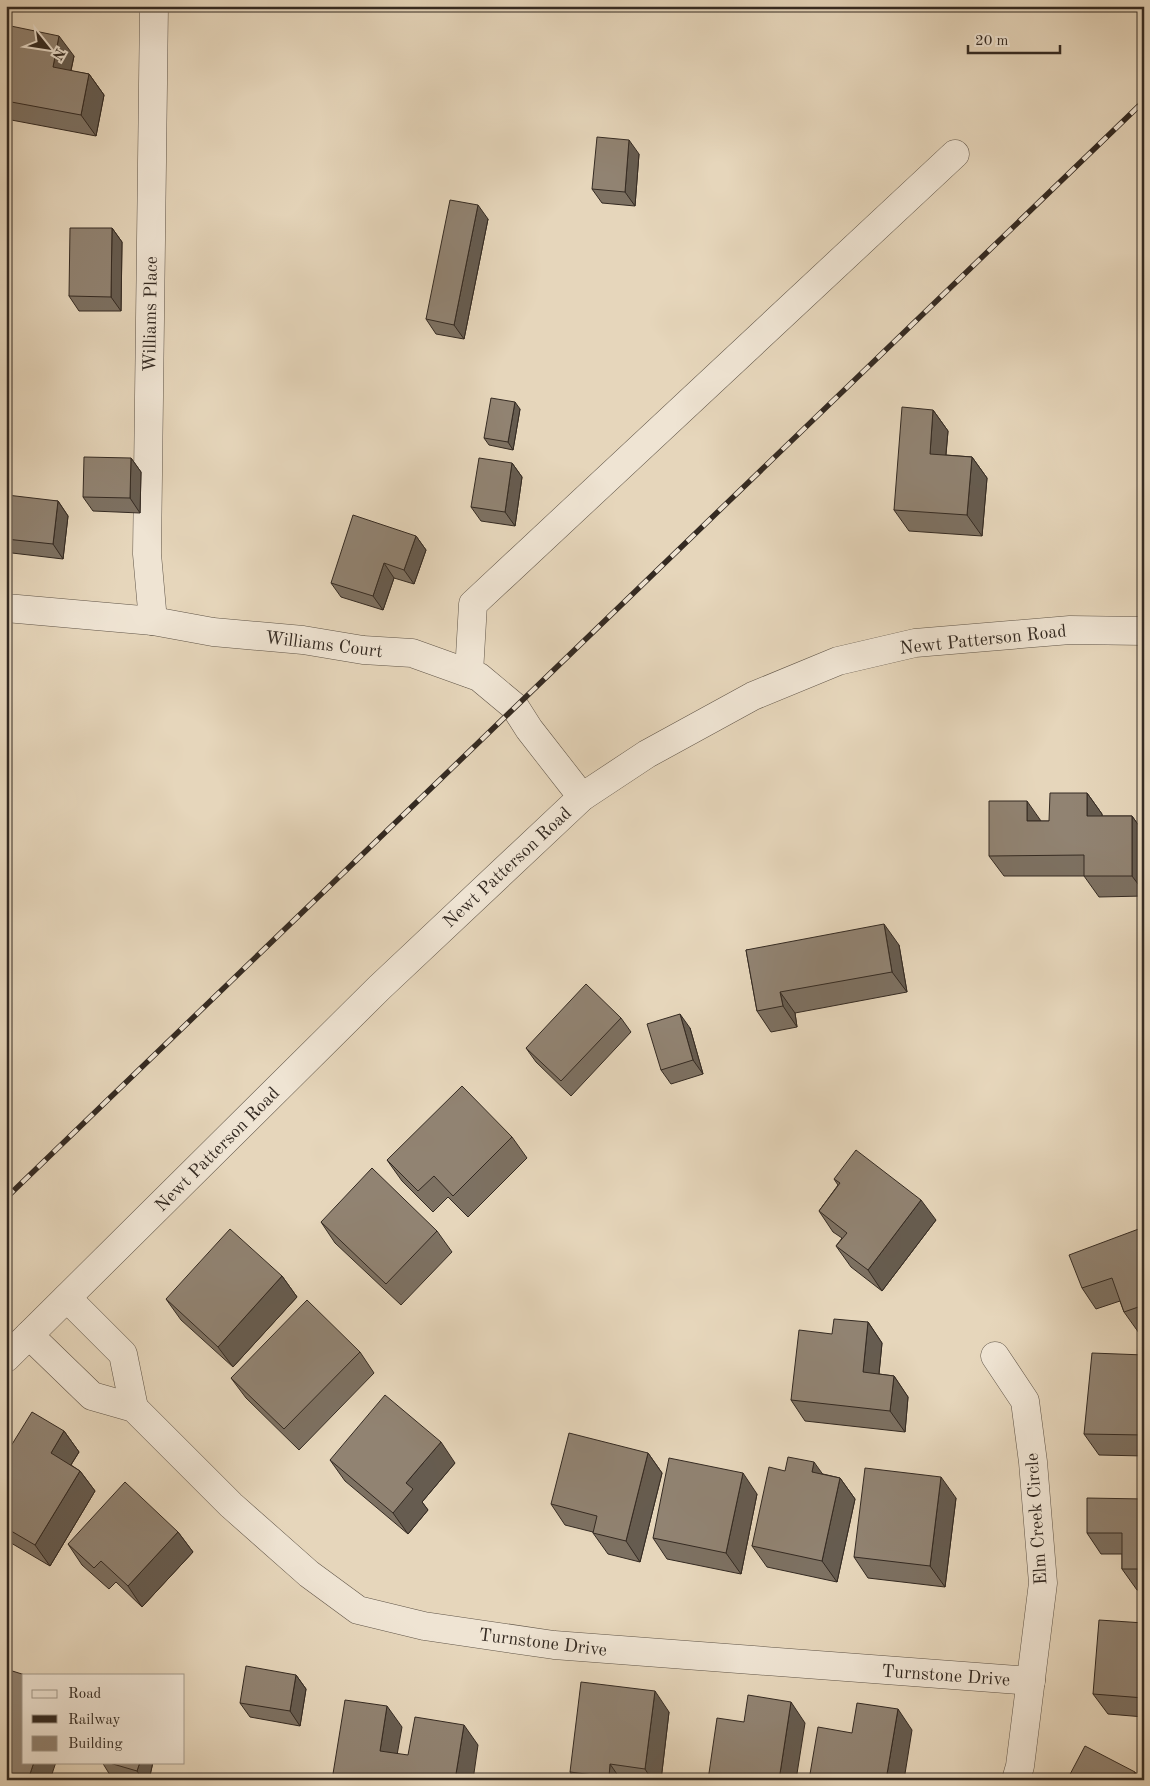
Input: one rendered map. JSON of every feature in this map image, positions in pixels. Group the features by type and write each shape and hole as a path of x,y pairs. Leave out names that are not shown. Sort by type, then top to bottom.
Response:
{"street":[{"name":"Williams Place","path":"153,621 146,554 154,6"},
{"path":"469,673 473,604 955,154"},
{"name":"Williams Court","path":"6,608 153,621 212,632 303,640 363,650 412,653 480,677 515,707 529,729 582,797"},
{"name":"Newt Patterson Road","path":"6,1358 379,988 582,797 647,754 752,696 838,661 915,643 1070,630 1144,631"},
{"path":"67,1298 123,1354 134,1408"},
{"name":"Turnstone Drive","path":"29,1335 92,1396 134,1408 231,1505 309,1574 358,1610 424,1626 554,1645 1031,1681"},
{"name":"Elm Creek Circle","path":"995,1356 1025,1401 1033,1462 1043,1583 1020,1766 1016,1780"}],"building":[{"path":"6,25 59,36 53,67 89,74 81,115 6,101"},
{"path":"597,137 629,140 625,192 592,189"},
{"path":"450,200 478,205 454,325 426,319"},
{"path":"70,228 112,228 111,297 69,296"},
{"path":"491,398 515,402 508,442 484,438"},
{"path":"902,407 933,410 930,454 972,457 967,515 894,510"},
{"path":"84,457 131,458 130,498 83,497"},
{"path":"479,458 512,463 505,512 471,507"},
{"path":"7,495 58,501 53,544 6,539"},
{"path":"353,515 416,536 404,570 384,563 373,596 331,583"},
{"path":"1050,793 1087,793 1087,816 1132,816 1132,876 1084,876 1084,855 989,856 989,801 1027,801 1027,821 1049,821"},
{"path":"884,924 892,972 780,992 783,1006 757,1011 746,950"},
{"path":"586,984 621,1018 561,1081 526,1048"},
{"path":"680,1014 693,1060 661,1070 647,1024"},
{"path":"462,1086 512,1137 453,1196 434,1176 418,1191 387,1160"},
{"path":"856,1150 921,1200 868,1270 836,1246 847,1233 819,1211 840,1183 834,1179"},
{"path":"372,1168 437,1231 386,1284 321,1222"},
{"path":"1144,1227 1144,1305 1124,1312 1112,1278 1082,1288 1069,1255"},
{"path":"230,1229 282,1276 218,1347 166,1299"},
{"path":"307,1300 360,1352 284,1429 231,1378"},
{"path":"834,1319 868,1322 863,1372 894,1376 890,1411 791,1400 799,1330 832,1334"},
{"path":"1092,1353 1144,1355 1144,1435 1084,1434"},
{"path":"385,1395 441,1442 406,1483 413,1489 393,1513 330,1460"},
{"path":"32,1412 64,1431 51,1453 80,1471 35,1545 6,1528 6,1454"},
{"path":"569,1433 648,1453 626,1541 593,1533 597,1516 551,1504"},
{"path":"788,1457 814,1462 812,1472 840,1478 822,1561 752,1546 769,1467 785,1471"},
{"path":"669,1458 743,1473 726,1553 653,1538"},
{"path":"865,1468 941,1477 930,1566 854,1557"},
{"path":"125,1482 178,1532 128,1586 101,1561 94,1568 68,1544"},
{"path":"1087,1498 1144,1499 1144,1569 1122,1569 1122,1533 1087,1533"},
{"path":"1099,1620 1144,1623 1144,1698 1093,1694"},
{"path":"246,1666 296,1675 290,1711 240,1703"},
{"path":"6,1669 22,1674 22,1764 33,1764 28,1780 6,1780"},
{"path":"581,1682 655,1691 645,1769 610,1764 609,1777 570,1772"},
{"path":"748,1695 791,1702 779,1780 708,1780 717,1718 744,1722"},
{"path":"345,1700 387,1706 380,1751 408,1755 415,1717 464,1725 455,1780 332,1780"},
{"path":"857,1703 898,1709 886,1780 809,1780 818,1727 852,1733"},
{"path":"1085,1746 1135,1772 1131,1780 1067,1780"},
{"path":"113,1764 139,1764 137,1771"}],"railway":[{"path":"6,1198 1144,101"}]}
